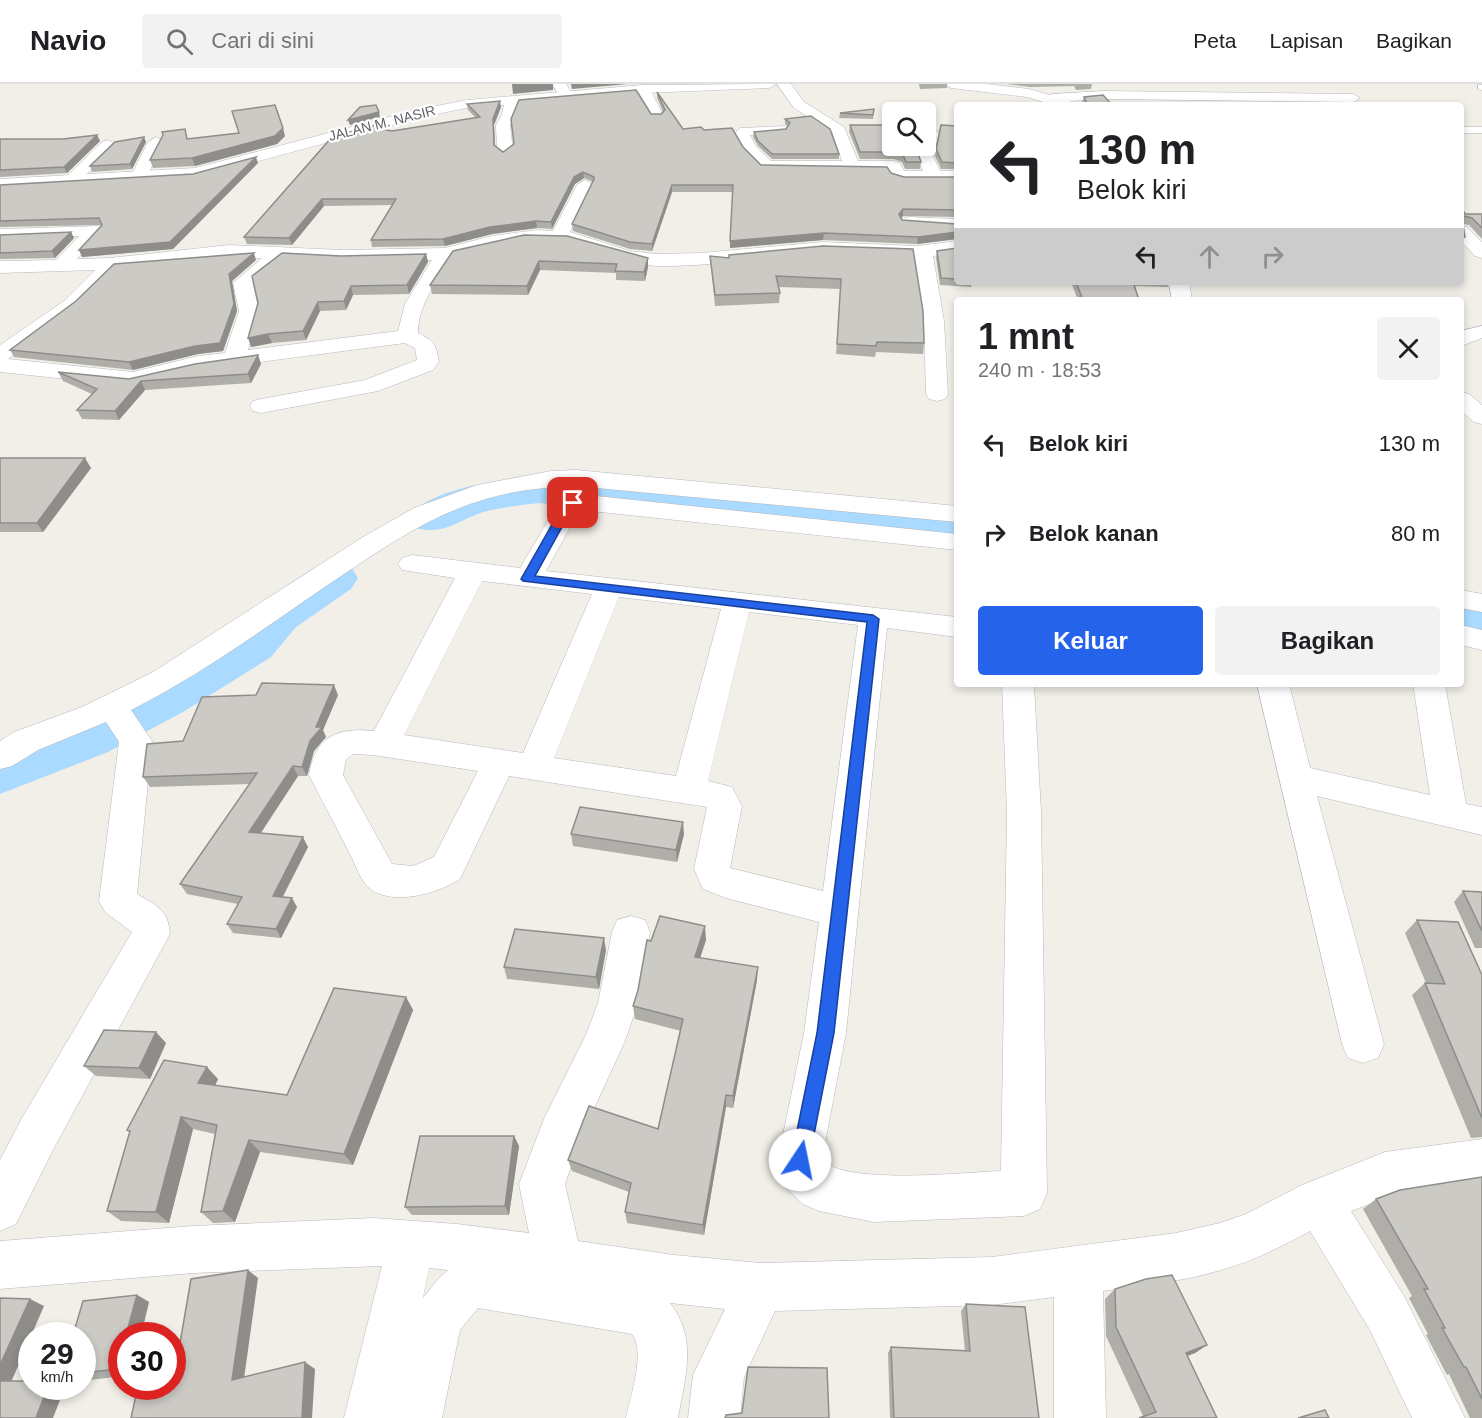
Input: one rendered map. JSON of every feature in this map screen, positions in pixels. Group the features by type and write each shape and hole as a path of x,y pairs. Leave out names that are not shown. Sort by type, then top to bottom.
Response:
{"street":[{"name":"JALAN M. NASIR","path":"0,184 195,173 428,111 512,100 562,90 769,84"},
{"path":"784,84 799,105 816,118 839,130 852,166"},
{"path":"951,84 1029,93 1060,102"},
{"path":"643,89 656,115"},
{"path":"1053,99 1117,90 1173,91 1226,102 1353,98"},
{"path":"505,151 502,125 509,114 512,100"},
{"path":"831,125 851,126"},
{"path":"781,129 745,131 742,135 750,150 767,166 894,166 897,174 903,176 954,176"},
{"path":"139,176 156,142"},
{"path":"74,179 107,145"},
{"path":"925,156 934,177"},
{"path":"559,236 585,185"},
{"path":"909,222 954,224"},
{"path":"0,234 94,230 61,266"},
{"path":"1464,234 1482,252"},
{"path":"0,267 110,264 219,251 351,256 446,254 469,246 509,238 559,236 628,256 656,260 701,259 823,248 917,252 954,247"},
{"path":"234,360 249,312 243,283 282,252"},
{"path":"917,252 924,256 934,321 937,394"},
{"path":"408,336 408,327 416,304 446,254"},
{"path":"0,355 72,304 110,264"},
{"path":"1464,338 1482,332"},
{"path":"0,365 128,379 198,363 408,336 425,345 428,362 420,368 370,386 261,406"},
{"path":"1464,402 1482,417"},
{"path":"0,757 26,741 73,724 164,680 373,543 423,514 477,493 551,479 576,478 954,514"},
{"path":"527,579 568,507 577,502 954,542"},
{"path":"412,564 954,627"},
{"path":"383,744 472,572"},
{"path":"534,767 609,587"},
{"path":"1464,600 1482,603"},
{"path":"688,791 737,602"},
{"path":"873,619 825,1033 800,1160 804,1174 819,1188 874,1199 1024,1192 1024,812 1018,687"},
{"path":"1464,636 1482,640"},
{"path":"1274,687 1363,1044"},
{"path":"1295,778 1466,817 1430,687"},
{"path":"0,1208 38,1133 151,934 150,922 118,901 136,741 111,706"},
{"path":"499,762 447,868 431,877 394,882 379,875 326,775 331,754 343,743 353,740 534,767 720,796 725,801 712,869 716,878 726,883 839,911"},
{"path":"558,1260 542,1184 560,1134 604,1041 618,1003 631,932"},
{"path":"0,1266 106,1255 211,1249 411,1243 558,1260 623,1273 723,1285 761,1287 992,1281 1176,1257 1220,1247 1257,1234 1318,1201 1385,1175 1482,1161"},
{"path":"1318,1201 1387,1313 1439,1418"},
{"path":"370,1418 411,1243"},
{"path":"1078,1269 1080,1418"},
{"path":"416,1418 437,1319 456,1295 471,1283 646,1312 659,1329 664,1354 652,1418"},
{"path":"714,1418 720,1376 761,1287"}],"lane":[{"path":"1464,130 1481,127"}],"building":[{"path":"636,90 651,114 661,114 665,110 657,92 683,129 732,128 743,147 761,165 887,167 891,173 904,177 954,177 954,210 903,209 899,214 902,220 954,224 954,232 918,237 824,233 730,241 733,185 672,185 652,244 630,242 572,224 594,179 583,172 574,177 551,222 536,221 490,227 443,239 371,240 396,199 322,199 289,238 244,237 332,137 383,123 386,130 392,131 480,117 467,104 500,101 493,119 494,145 503,152 514,144 511,119 519,100"},
{"path":"1103,95 1109,102 1086,102 1084,97"},
{"path":"275,105 283,128 275,136 192,158 150,160 163,135 162,132 185,129 187,139 239,133 232,111"},
{"path":"376,105 379,112 348,120 360,107"},
{"path":"874,109 873,115 840,113"},
{"path":"811,116 830,129 839,154 772,154 758,141 754,132 786,129 790,123 785,119"},
{"path":"850,125 882,125 882,152 860,152"},
{"path":"941,125 954,126 954,163 942,162 936,149"},
{"path":"97,135 64,167 0,170 0,139 63,139"},
{"path":"144,137 130,164 90,166 115,142"},
{"path":"903,156 919,156 921,162 906,162"},
{"path":"256,157 170,242 79,250 102,225 99,218 0,221 0,185 193,174"},
{"path":"1464,212 1482,214 1482,228 1472,218 1465,216"},
{"path":"71,232 52,251 0,253 0,235"},
{"path":"524,235 567,236 648,258 644,272 615,271 617,264 539,261 527,286 430,285 453,251"},
{"path":"823,246 913,249 923,311 924,343 877,342 876,346 837,344 841,279 776,276 780,293 715,295 710,256 729,258 729,255"},
{"path":"954,248 954,279 941,278 937,251"},
{"path":"254,253 229,274 234,304 220,343 195,346 129,362 10,350 76,301 114,264"},
{"path":"282,253 341,256 426,254 407,285 351,286 344,301 318,302 303,331 248,338 258,303 252,276"},
{"path":"1077,285 1134,285 1138,297 1082,297"},
{"path":"258,355 248,374 141,381 115,411 77,410 97,389 58,372 129,379 195,364"},
{"path":"0,458 85,458 37,523 0,523"},
{"path":"262,683 334,685 316,727 322,727 310,741 302,767 293,766 249,832 303,837 273,896 292,898 276,929 227,924 242,897 180,884 257,773 143,777 147,744 183,741 202,697 256,695"},
{"path":"580,807 683,822 676,850 571,834"},
{"path":"1463,891 1482,892 1482,931"},
{"path":"660,916 705,926 695,957 758,967 733,1096 726,1095 703,1225 625,1212 631,1183 568,1160 589,1106 658,1129 683,1019 633,1006 647,940 651,941"},
{"path":"1417,920 1458,922 1482,975 1482,1118 1425,983 1445,984"},
{"path":"515,929 604,938 596,977 504,967"},
{"path":"334,988 406,997 344,1154 249,1140 223,1211 201,1212 217,1125 181,1117 156,1212 107,1211 130,1131 127,1130 164,1060 207,1067 198,1083 287,1095"},
{"path":"104,1030 156,1032 139,1068 84,1066"},
{"path":"420,1136 514,1136 505,1206 405,1207"},
{"path":"1482,1177 1482,1399 1442,1328 1445,1328 1424,1289 1428,1289 1376,1199 1400,1190"},
{"path":"248,1270 232,1380 305,1362 302,1418 131,1418 135,1400 186,1400 186,1322 184,1322 191,1279"},
{"path":"1172,1275 1207,1345 1186,1353 1217,1418 1139,1418 1156,1412 1116,1327 1115,1289 1146,1279"},
{"path":"137,1295 130,1322 108,1322 108,1370 96,1371 96,1322 77,1322 83,1301"},
{"path":"0,1298 30,1299 18,1322 0,1365"},
{"path":"966,1304 1025,1307 1039,1418 894,1418 891,1347 970,1351"},
{"path":"748,1367 827,1368 829,1418 725,1418 726,1415 742,1413"},
{"path":"0,1381 18,1381 18,1400 43,1400 36,1418 0,1418"},
{"path":"1325,1410 1329,1418 1298,1418"}],"waterway":[{"path":"431,518 470,502 497,495 539,489 954,530"},
{"path":"0,771 88,737 163,698 252,644 278,615 333,578"},
{"path":"1464,624 1482,629"}],"route":[{"path":"573,503 568,507 527,579 873,619 825,1033 800,1160"}]}
